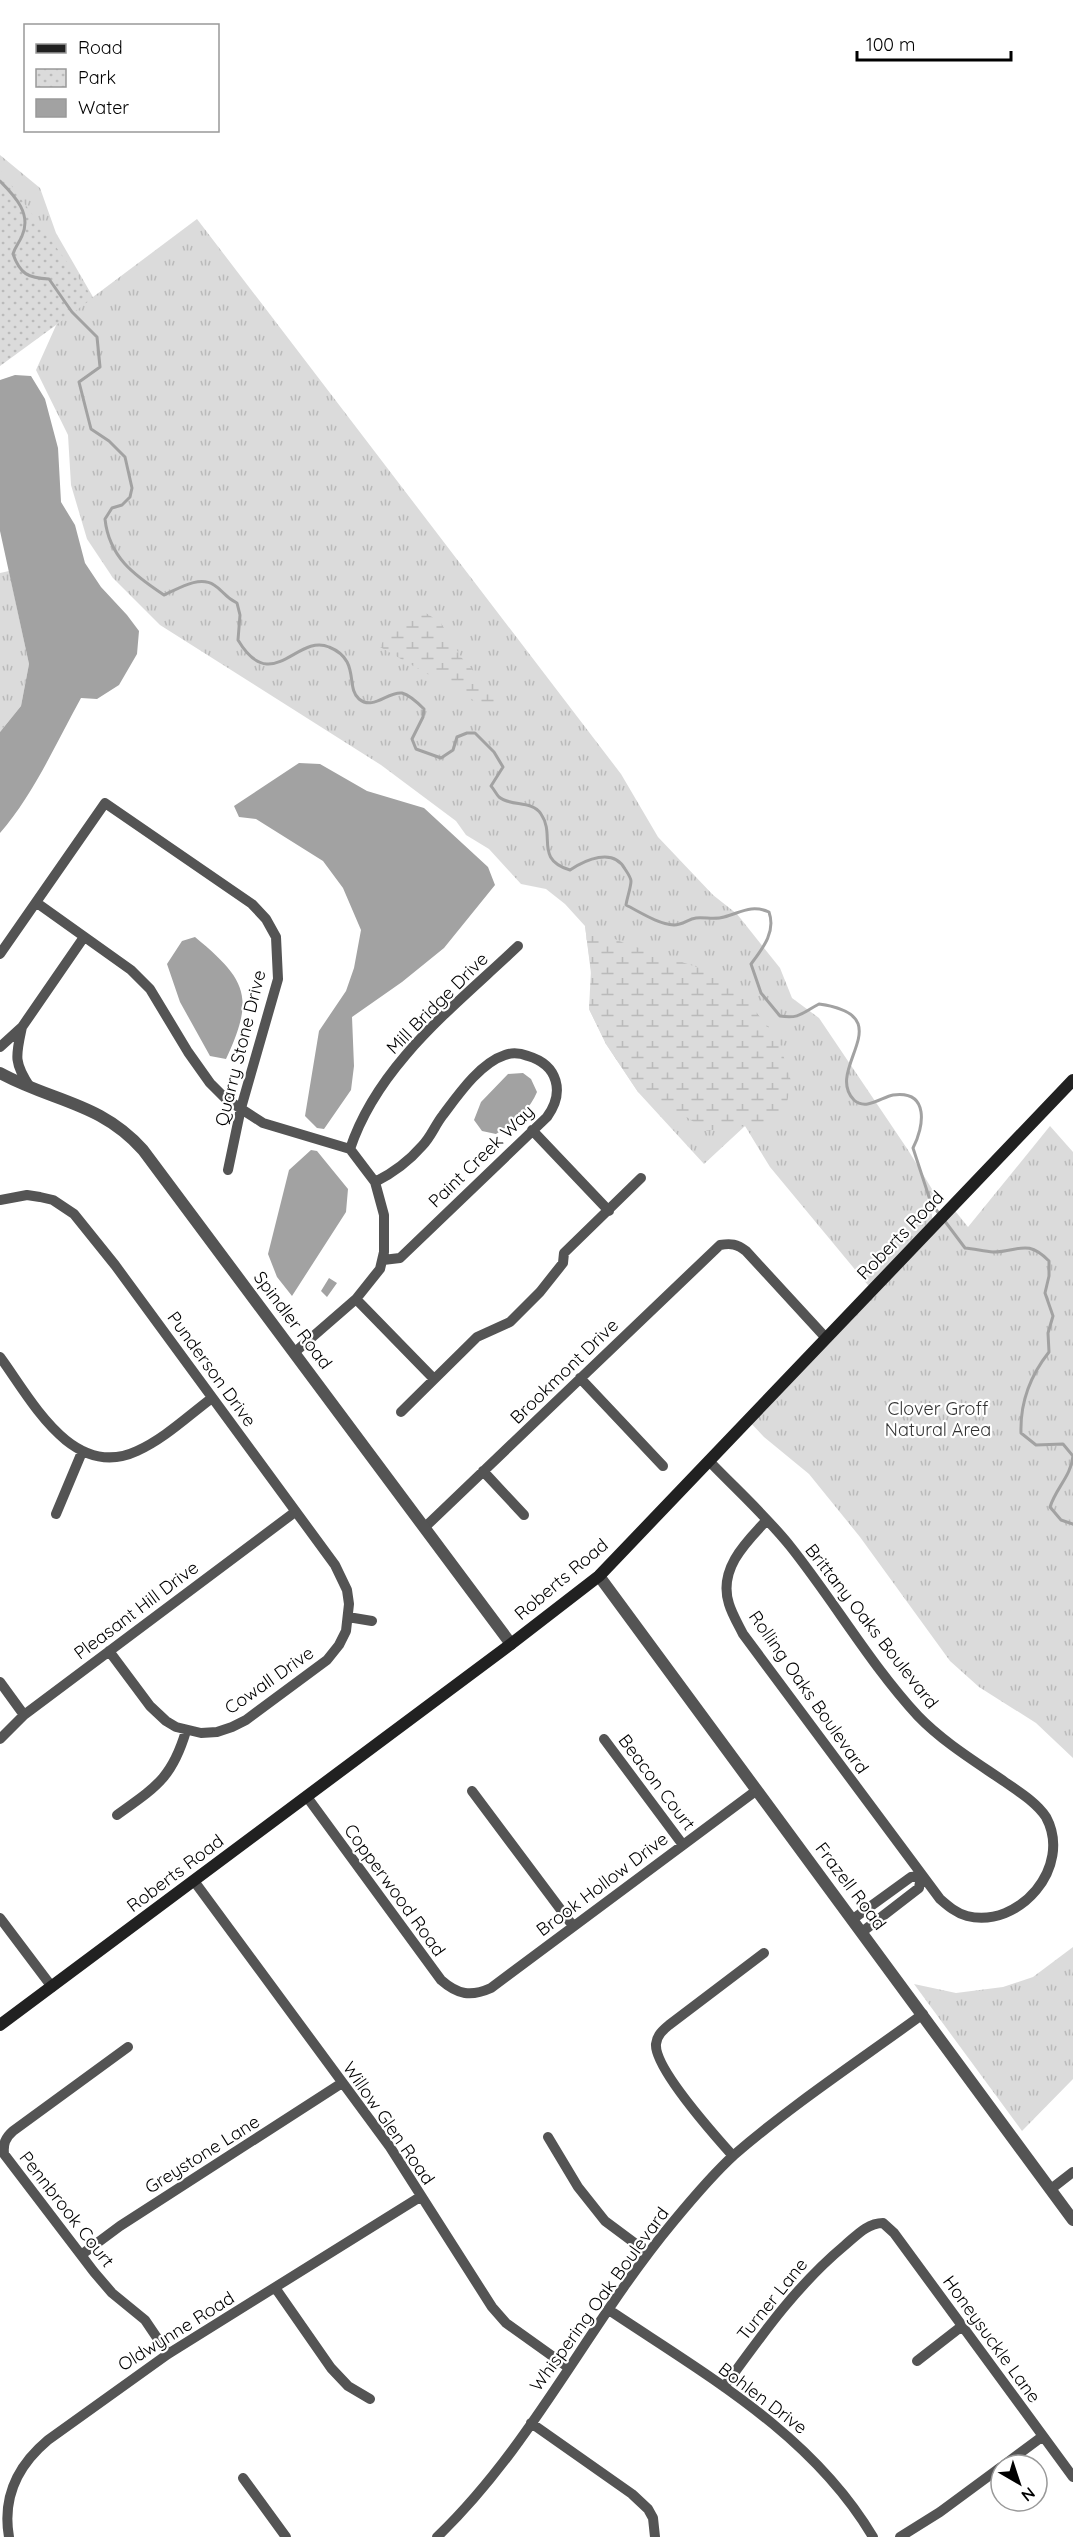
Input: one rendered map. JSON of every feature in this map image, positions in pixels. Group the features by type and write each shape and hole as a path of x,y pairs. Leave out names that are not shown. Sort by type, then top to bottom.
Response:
{"main road":[{"name":"Roberts Road","path":"0,2025 511,1644 598,1576 1073,1080"}],"street":[{"name":"Quarry Stone Drive","path":"37,903 105,803 252,904 266,919 276,937 278,979 241,1108 228,1170"},
{"path":"0,954 37,903 131,970 150,989 210,1083 226,1099 263,1123 350,1149 375,1182 384,1215 383,1260 375,1278 356,1299 295,1352"},
{"path":"0,1047 22,1027 84,937"},
{"name":"Mill Bridge Drive","path":"350,1149 376,1093 406,1053 518,946"},
{"path":"22,1027 16,1060 18,1070 30,1087"},
{"name":"Paint Creek Way","path":"375,1182 402,1166 423,1145 442,1116 479,1073 494,1060 507,1054 518,1053 546,1063 553,1072 557,1086 556,1100 547,1117 400,1258 383,1260"},
{"name":"Spindler Road","path":"0,1073 92,1110 110,1120 135,1140 165,1176 511,1644"},
{"path":"532,1130 609,1211"},
{"path":"401,1412 477,1337 510,1322 557,1271 563,1263 564,1253 641,1178"},
{"name":"Punderson Drive","path":"0,1200 27,1195 40,1197 53,1200 74,1214 115,1265 342,1577 347,1590 348,1617"},
{"name":"Brookmont Drive","path":"424,1528 713,1250 729,1238 746,1251 826,1338"},
{"path":"356,1299 434,1379"},
{"path":"0,1356 52,1428 71,1446 82,1452 99,1456 118,1456 136,1452 212,1398"},
{"path":"580,1378 663,1466"},
{"path":"56,1514 82,1452"},
{"name":"Brittany Oaks Boulevard","path":"709,1461 789,1545 888,1680 919,1717 943,1738 1032,1801 1046,1817 1053,1834 1050,1870 1043,1886 1028,1901 1009,1912 986,1918 965,1916 951,1909 921,1876"},
{"path":"483,1471 524,1515"},
{"name":"Pleasant Hill Drive","path":"0,1739 24,1715 295,1512"},
{"name":"Rolling Oaks Boulevard","path":"766,1521 747,1541 728,1571 728,1602 743,1634 921,1876"},
{"name":"Frazell Road","path":"598,1576 1073,2220"},
{"path":"348,1617 372,1621"},
{"name":"Cowall Drive","path":"109,1651 150,1706 166,1721 186,1731 217,1732 246,1720 327,1660 342,1638 348,1617"},
{"path":"0,1682 24,1715"},
{"path":"117,1815 154,1789 170,1771 177,1759 186,1731"},
{"name":"Beacon Court","path":"604,1739 683,1845"},
{"name":"Brook Hollow Drive","path":"463,1994 478,1994 491,1988 757,1790"},
{"path":"472,1791 573,1926"},
{"name":"Copperwood Road","path":"307,1797 441,1980 451,1989 463,1994"},
{"path":"853,1919 911,1877 921,1876 919,1888 862,1932"},
{"name":"Willow Glen Road","path":"195,1881 390,2147 492,2307 506,2323 569,2368"},
{"path":"0,1918 52,1987"},
{"path":"733,2156 684,2097 659,2057 656,2045 664,2029 764,1953"},
{"name":"Whispering Oak Boulevard","path":"437,2537 467,2508 531,2423 648,2253 703,2187 733,2156 923,2014"},
{"name":"Pennbrook Court","path":"128,2046 12,2131 6,2137 3,2145 4,2154 112,2293 145,2320 168,2354"},
{"name":"Greystone Lane","path":"81,2255 129,2220 342,2083"},
{"path":"548,2137 578,2187 605,2221 648,2253"},
{"path":"1051,2189 1073,2172"},
{"name":"Oldwynne Road","path":"9,2537 6,2516 14,2480 35,2450 120,2386 168,2354 276,2289 420,2197"},
{"name":"Honeysuckle Lane","path":"883,2223 894,2233 1073,2477"},
{"name":"Turner Lane","path":"724,2387 791,2296 818,2268 869,2225 883,2223"},
{"path":"276,2289 331,2368 348,2386 370,2399"},
{"name":"Bohlen Drive","path":"609,2310 724,2387 791,2438 825,2471 852,2503 873,2537"},
{"path":"917,2361 962,2326"},
{"path":"531,2423 632,2494 648,2509 653,2518 655,2537"},
{"path":"1020,2453 1043,2436"},
{"path":"900,2537 940,2512 989,2476"},
{"path":"243,2478 286,2537"}],"green space":[{"name":"Clover Groff Natural Area","path":"0,155 40,188 56,233 93,297 197,219 621,774 658,837 713,895 737,914 780,968 792,998 819,1018 935,1194 931,1203 933,1227 952,1207 968,1227 1050,1126 1073,1152 1073,1758 1036,1723 979,1687 950,1661 860,1537 809,1474 764,1437 748,1420 872,1290 770,1167 745,1126 704,1164 638,1092 606,1044 589,1009 592,981 585,926 565,904 546,889 521,884 489,849 466,835 456,821 381,765 160,625 113,578 87,539 71,485 68,435 36,370 58,321 0,211"},
{"path":"0,170 93,298 0,366"},
{"path":"9,571 29,664 21,706 0,732 0,573"},
{"path":"426,613 441,623 461,657 494,695 496,713 380,647 398,623"},
{"path":"585,926 624,943 718,974 749,1003 779,1041 791,1081 786,1108 764,1124 704,1131 690,1119 638,1092 606,1044 589,1009 591,970"},
{"path":"1073,1947 1073,2079 1022,2131 914,1984 956,1993 1003,1987 1033,1977"}],"water":[{"path":"15,375 31,376 45,399 58,448 61,502 75,525 85,563 101,587 139,631 137,654 119,685 97,699 81,698 34,785 0,833 0,732 21,706 29,664 0,531 0,380"},
{"path":"299,763 320,764 367,791 424,808 488,867 495,885 444,948 402,982 352,1017 354,1066 351,1090 324,1129 317,1128 305,1116 319,1031 346,991 354,968 361,930 343,888 323,861 256,819 239,817 234,806"},
{"path":"195,937 226,965 241,991 243,1004 241,1020 226,1059 210,1056 180,1002 167,964 182,941"},
{"path":"523,1073 531,1079 537,1092 529,1106 515,1121 496,1134 482,1131 474,1120 481,1102 508,1074"},
{"path":"311,1150 317,1151 348,1189 346,1212 292,1296 277,1277 268,1254 289,1170"},
{"path":"329,1278 337,1283 327,1297 321,1291"}],"waterway":[{"path":"0,181 16,199 25,220 25,228 13,254 19,266 30,276 49,279 72,312 97,337 100,367 79,382 91,429 109,441 125,457 132,488 130,497 122,505 112,508 105,519 112,544 125,564 164,595 195,582 208,582 217,587 237,603 240,615 238,640 250,656 262,663 273,664 317,645 329,647 339,652 345,659 349,666 355,694 359,699 370,703 397,693 411,697 424,709 423,717 412,739 416,749 441,758 453,750 457,737 475,733 494,752 503,767 491,786 498,796 509,802 532,807 541,814 547,830 549,853 552,860 570,870 591,859 606,857 620,862 631,880 626,905 655,920 674,925 696,918 721,918 751,909 769,912 770,933 751,964 761,993 780,1016 797,1016 819,1004 844,1010 856,1020 859,1031 857,1045 847,1074 847,1087 854,1100 859,1103 869,1104 893,1095 905,1095 913,1098 918,1104 921,1112 920,1130 913,1148 931,1203 940,1215"},
{"path":"944,1220 965,1248 993,1252 1028,1248 1049,1261 1049,1276 1045,1293 1053,1316 1048,1333 1049,1352 1036,1371 1024,1401 1021,1433 1036,1445 1063,1444 1073,1456 1069,1470 1050,1507 1061,1520 1073,1524"}]}
